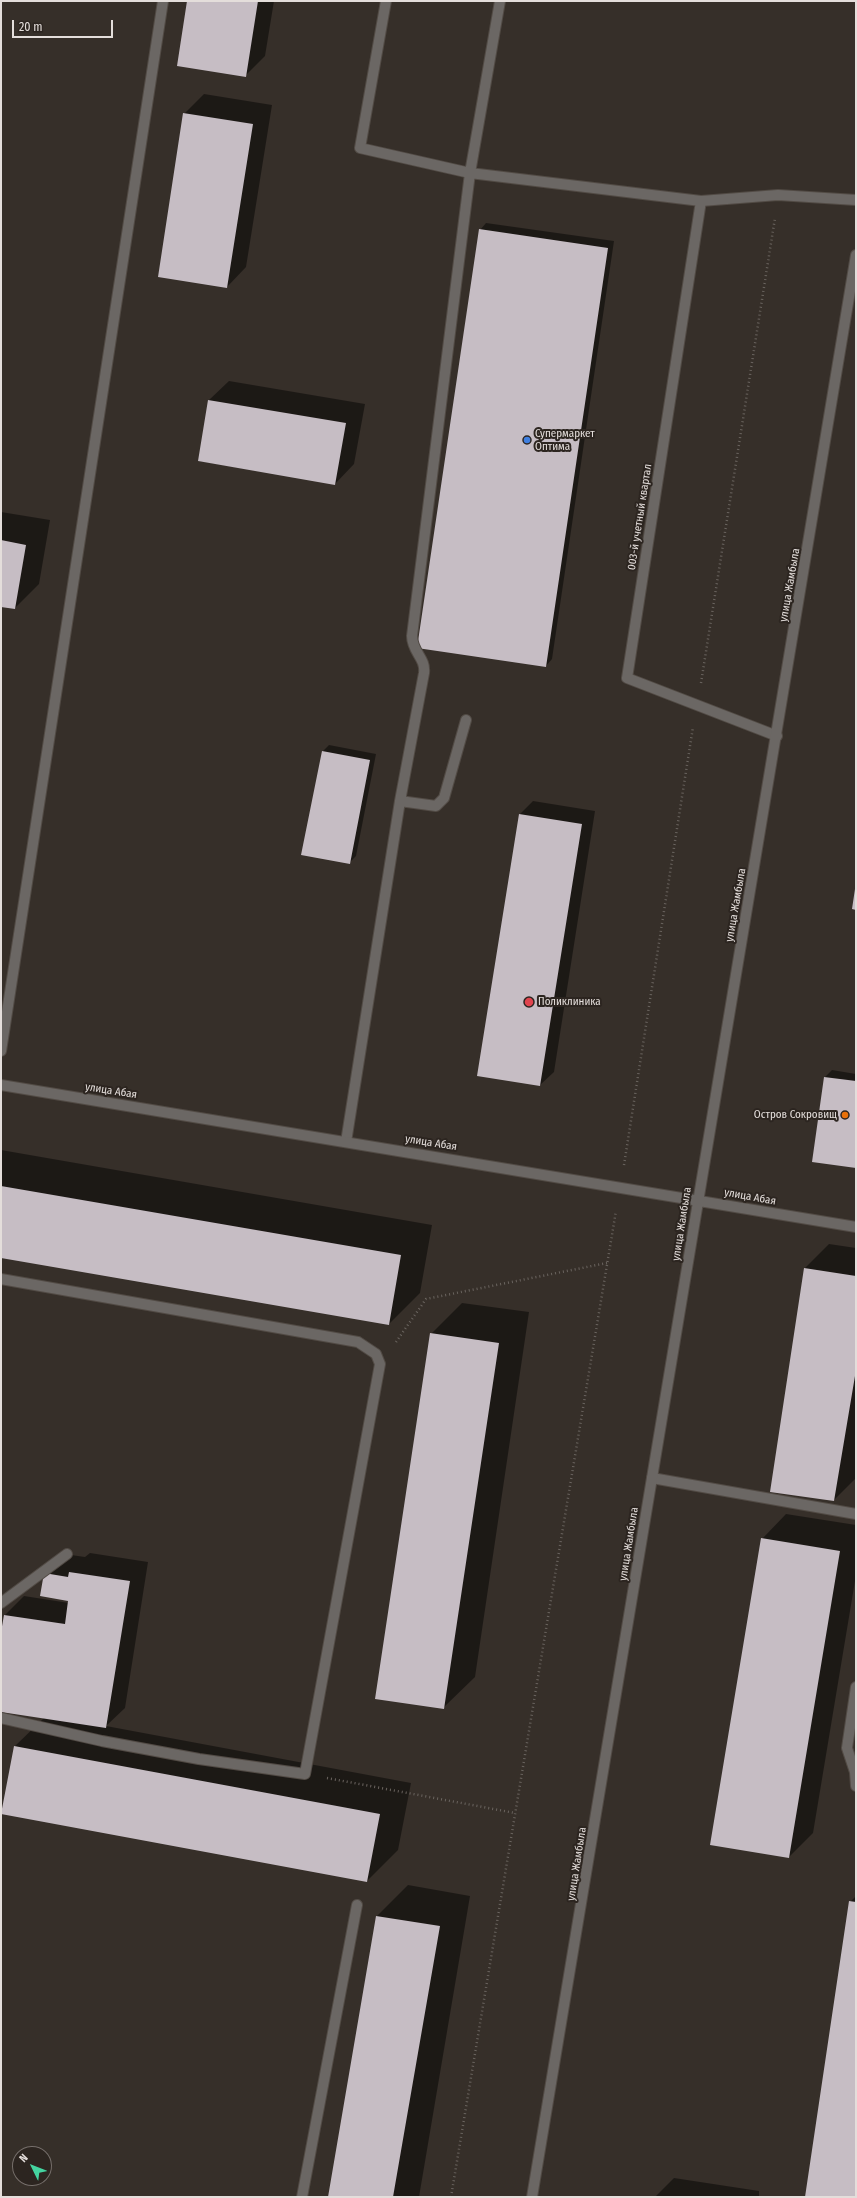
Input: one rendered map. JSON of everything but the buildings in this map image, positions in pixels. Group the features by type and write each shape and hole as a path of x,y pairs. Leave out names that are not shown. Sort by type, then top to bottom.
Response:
{"street":[{"path":"1,1051 163,1"},
{"path":"386,1 360,148 470,173 701,201 778,194 856,200"},
{"path":"346,1142 400,801 425,667 414,650 412,636 470,173 500,1"},
{"name":"003-й учетный квартал","path":"701,201 627,678 777,736"},
{"name":"улица Жамбыла","path":"532,2197 777,736 856,255"},
{"path":"400,801 436,806 444,798 466,720"},
{"name":"улица Абая","path":"1,1085 856,1227"},
{"path":"1,1279 358,1342 376,1354 380,1364 305,1774 199,1759 102,1741 1,1718"},
{"path":"652,1478 856,1514"},
{"path":"1,1603 67,1554"},
{"path":"856,1687 847,1748 854,1772 856,1786"},
{"path":"302,2197 357,1905"}],"path":[{"path":"380,1364 426,1299 607,1263"},
{"path":"305,1774 515,1813"}],"place":[{"name":"Супермаркет Оптима","path":"527,440"},
{"name":"Поликлиника","path":"529,1002"},
{"name":"Остров Сокровищ","path":"845,1115"}]}
